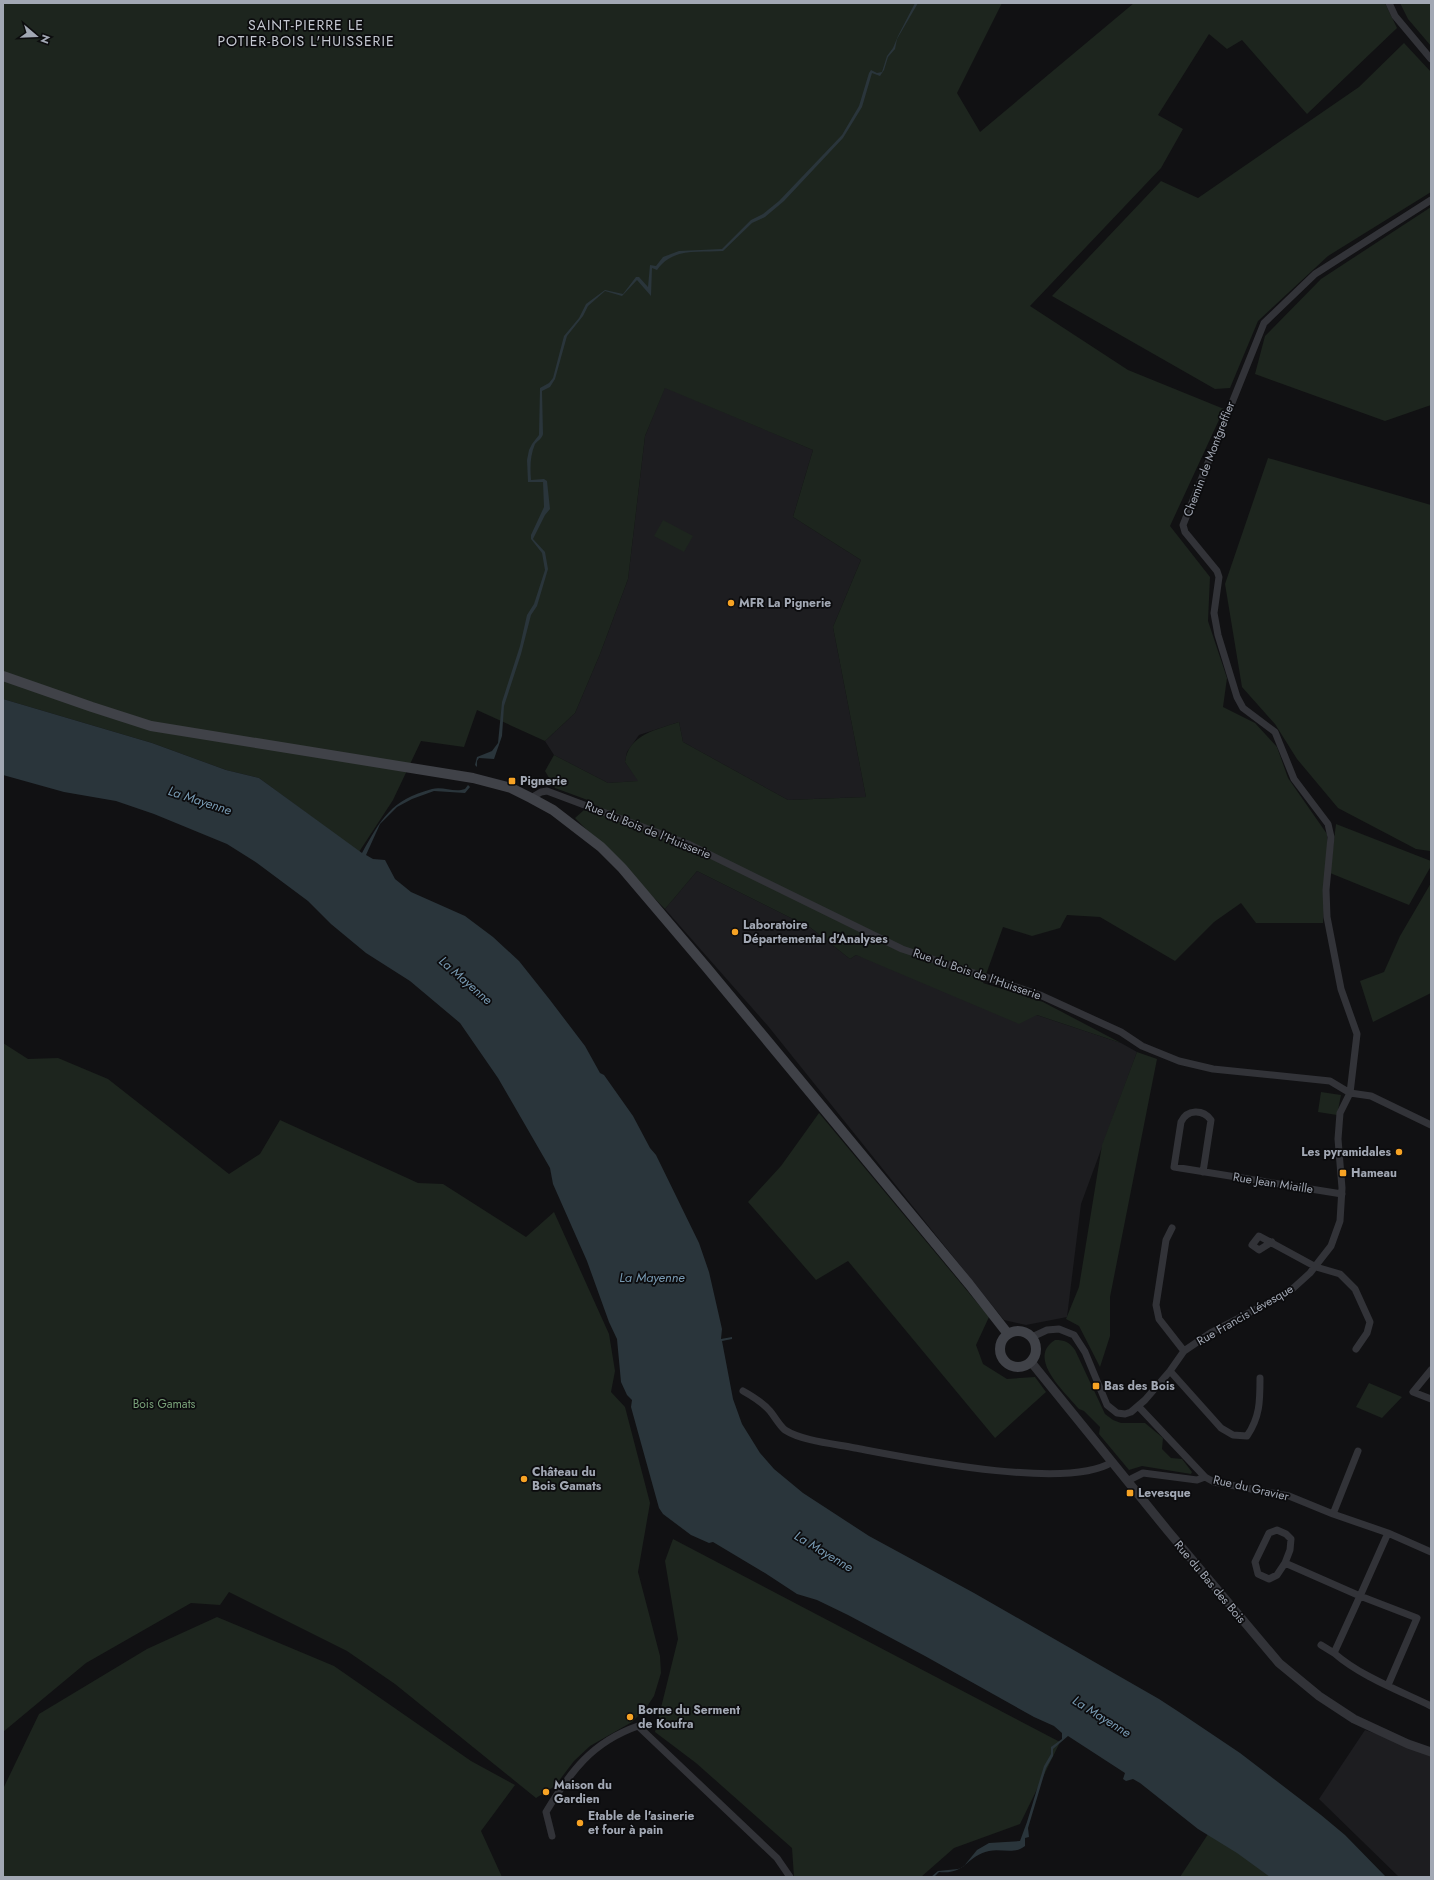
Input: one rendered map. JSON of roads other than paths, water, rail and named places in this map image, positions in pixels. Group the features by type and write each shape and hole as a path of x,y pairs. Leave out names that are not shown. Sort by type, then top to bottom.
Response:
{"main road":[{"path":"3,676 99,710 151,726 473,778 511,788 553,810 601,847 622,868 707,968 969,1284 1008,1334"},
{"path":"1018,1330 1023,1331 1032,1337 1036,1346 1036,1352 1031,1362 1026,1365 1015,1366 1004,1360 1001,1343 1008,1334 1018,1330"}],"street":[{"path":"1389,3 1395,16 1431,59"},
{"name":"Chemin de Montgreffier","path":"1350,1093 1357,1034 1341,989 1327,916 1326,890 1331,847 1328,824 1294,779 1275,732 1243,708 1236,698 1218,635 1214,613 1219,577 1216,571 1185,532 1184,525 1264,323 1315,274 1431,200"},
{"name":"Rue du Bois de l'Huisserie","path":"531,798 541,792 547,792 688,844 902,949 1040,995 1122,1032 1142,1046 1179,1061 1213,1069 1322,1079 1338,1084 1350,1093 1371,1096 1431,1125"},
{"name":"Rue Francis Lévesque","path":"1032,1337 1047,1330 1059,1329 1074,1335 1085,1352 1107,1405 1117,1413 1125,1414 1131,1412 1139,1406 1184,1351 1212,1332 1289,1292 1316,1267 1331,1246 1337,1234 1340,1221 1342,1194 1338,1139 1340,1113 1350,1093"},
{"name":"Rue Jean Miaille","path":"1203,1172 1211,1120 1207,1115 1194,1112 1188,1113 1184,1115 1181,1122 1174,1167 1203,1172 1342,1194"},
{"path":"1172,1228 1166,1240 1156,1305 1159,1319 1184,1351"},
{"path":"1272,1242 1316,1267 1340,1274 1355,1289 1370,1322 1368,1333 1356,1349"},
{"name":"Rue du Bas des Bois","path":"1031,1362 1127,1481 1279,1663 1319,1696 1354,1719 1408,1744 1431,1752"},
{"path":"1170,1370 1221,1428 1233,1435 1247,1436 1255,1424 1260,1401 1260,1378"},
{"path":"1431,1370 1413,1392 1431,1399"},
{"path":"743,1391 768,1410 785,1430 806,1438 906,1458 1007,1472 1044,1474 1093,1469 1102,1467 1112,1462"},
{"name":"Rue du Gravier","path":"1139,1406 1205,1477 1214,1482 1290,1496 1333,1514 1388,1533 1431,1552"},
{"path":"1333,1514 1358,1451"},
{"path":"1127,1481 1143,1473 1197,1480 1205,1477"},
{"path":"1277,1530 1286,1534 1291,1539 1290,1550 1285,1563 1276,1575 1269,1580 1258,1574 1255,1562 1269,1533 1277,1530"},
{"path":"1334,1653 1388,1533"},
{"path":"1285,1563 1360,1596 1417,1618 1388,1685"},
{"path":"1321,1645 1342,1660 1431,1706"},
{"path":"552,1836 546,1812 565,1781 592,1751 623,1731 638,1726 777,1858 790,1877"}],"water":[{"path":"915,3 918,3 897,39 895,49 888,57 884,70 880,76 872,73 862,107 843,138 784,201 765,217 752,223 723,251 678,254 663,263 657,270 652,268 651,296 637,280 622,296 605,291 588,306 583,316 567,336 555,379 550,387 542,391 543,434 535,444 532,453 530,471 531,480 544,479 547,481 550,509 545,515 533,539 545,552 548,569 537,606 531,615 521,654 504,706 502,736 494,759 479,758 477,761 477,767 475,765 477,757 492,751 498,743 502,702 520,646 527,615 534,604 545,570 542,553 531,539 531,535 544,507 543,482 528,482 527,460 529,450 539,435 540,388 549,383 553,378 564,336 579,318 586,304 605,290 623,294 636,277 639,277 648,287 650,265 656,266 663,257 679,251 722,249 751,220 763,214 779,201 842,135 859,106 869,73 871,70 877,73 882,72 887,56 893,48 898,36"},
{"name":"La Mayenne","path":"3,699 152,743 226,770 259,778 362,853 375,830 389,812 406,799 436,788 461,790 465,789 468,785 470,787 465,793 434,791 412,799 397,807 380,824 366,855 373,859 385,860 395,879 411,892 465,916 493,937 519,961 585,1046 600,1073 604,1075 633,1116 650,1148 656,1155 699,1243 709,1272 722,1329 721,1339 732,1337 732,1339 722,1341 733,1399 742,1424 760,1453 774,1469 803,1493 869,1536 974,1593 1159,1699 1240,1753 1345,1835 1386,1877 1270,1877 1237,1853 1198,1829 1140,1783 1133,1779 1126,1781 1123,1779 1125,1773 1068,1736 1053,1749 1053,1756 1046,1768 1028,1828 1029,1837 1025,1838 1025,1846 1021,1849 1012,1851 994,1850 981,1853 965,1865 977,1850 989,1843 1020,1841 1044,1766 1051,1754 1051,1747 1062,1739 1062,1733 1054,1726 1034,1717 848,1615 817,1600 797,1594 713,1542 709,1543 691,1535 663,1514 659,1508 631,1407 632,1400 627,1395 621,1382 617,1339 609,1322 587,1261 553,1184 550,1168 498,1078 460,1023 410,981 366,953 331,924 308,901 257,863 227,844 154,814 116,801 64,792 3,775"},
{"path":"962,1867 955,1871 939,1872 934,1877 931,1877 938,1871 958,1869"}],"place":[{"name":"MFR La Pignerie","path":"731,603"},
{"name":"Pignerie","path":"512,781"},
{"name":"Laboratoire Départemental d'Analyses","path":"735,932"},
{"name":"Les pyramidales","path":"1399,1152"},
{"name":"Hameau","path":"1343,1173"},
{"name":"Bas des Bois","path":"1096,1386"},
{"name":"Château du Bois Gamats","path":"524,1479"},
{"name":"Levesque","path":"1130,1493"},
{"name":"Borne du Serment de Koufra","path":"630,1717"},
{"name":"Maison du Gardien","path":"546,1792"},
{"name":"Etable de l'asinerie et four à pain","path":"580,1823"}],"district":[{"name":"SAINT-PIERRE LE POTIER-BOIS L'HUISSERIE","path":"306,34"}],"park label":[{"name":"Bois Gamats","path":"164,1404"}]}
